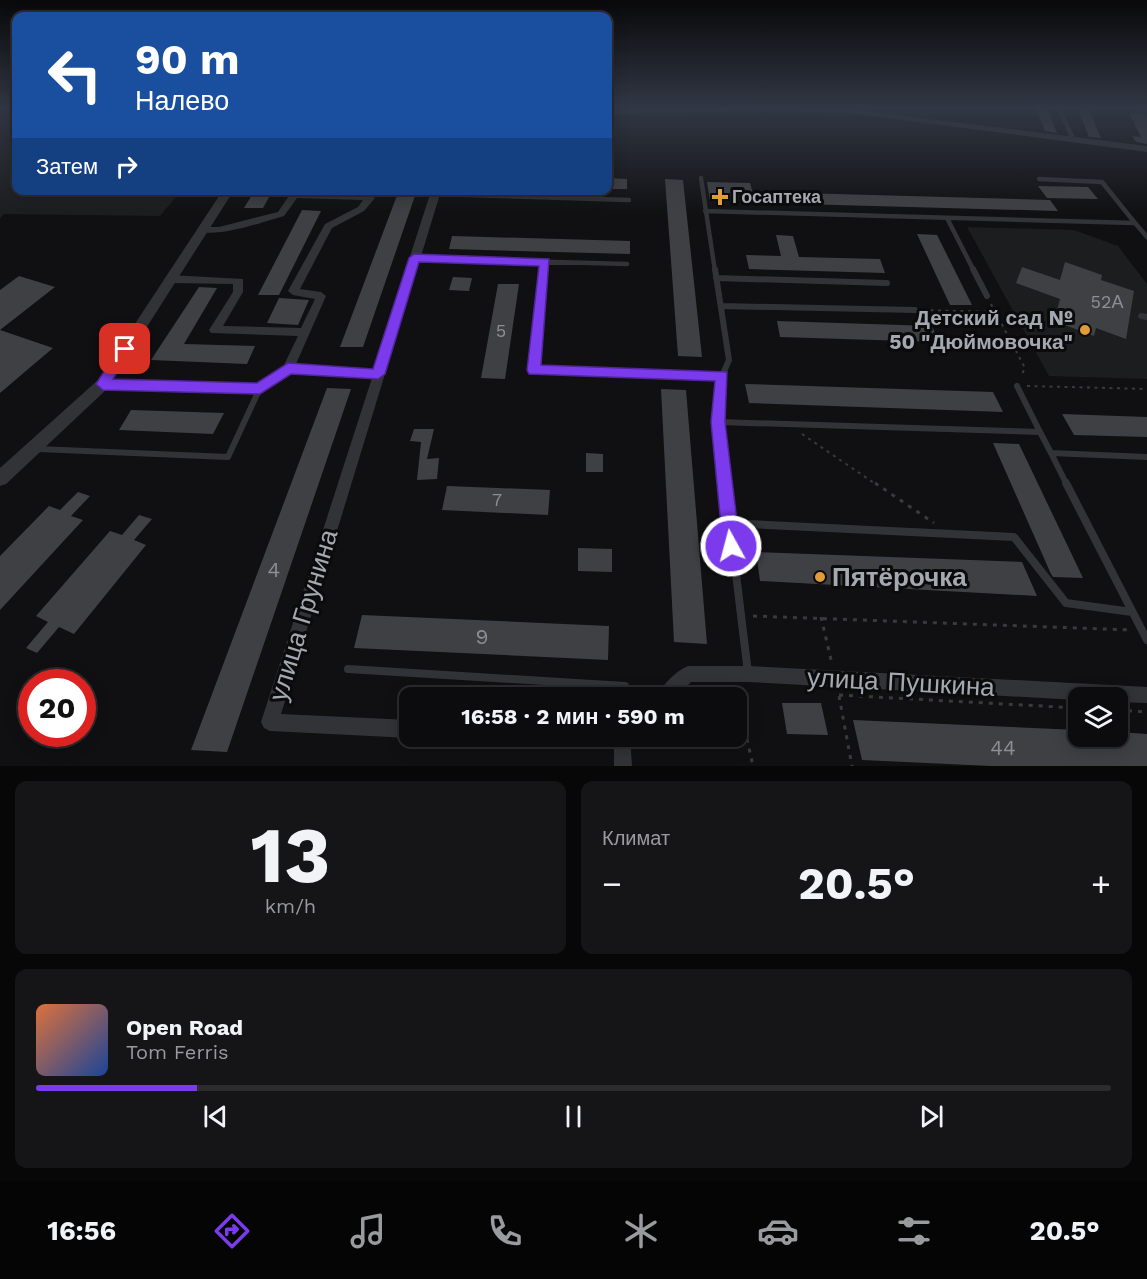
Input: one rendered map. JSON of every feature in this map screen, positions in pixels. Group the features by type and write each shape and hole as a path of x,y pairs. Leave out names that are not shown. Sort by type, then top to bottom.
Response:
{"street":[{"path":"1108,144 1147,149"},
{"path":"0,479 103,384 169,279 226,195"},
{"path":"103,384 260,388 288,369 321,296 293,291 328,226 361,209 370,198 294,195 281,214 219,230 203,230"},
{"name":"улица Грунина","path":"399,728 270,722 435,195"},
{"path":"169,279 239,281 238,292 215,330 305,332"},
{"path":"288,369 378,374"},
{"name":"улица Пушкина","path":"675,687 688,674 740,674 1147,695"},
{"path":"623,747 623,766"}],"lane":[{"path":"701,178 729,360 722,376 718,422 728,523 741,615 740,674"},
{"path":"1039,179 1102,182 1147,237"},
{"path":"467,195 629,200"},
{"path":"705,211 1135,223"},
{"path":"947,219 987,296"},
{"path":"414,258 627,264"},
{"path":"545,262 533,370 722,376"},
{"path":"716,278 887,283"},
{"path":"721,306 915,310"},
{"path":"1017,386 1147,640"},
{"path":"34,448 228,457 260,388"},
{"path":"718,422 1040,432"},
{"path":"1051,453 1147,457"},
{"path":"728,523 1014,537 1066,603 1132,612"},
{"path":"348,669 625,687"}],"path":[{"path":"987,296 1025,368 1017,386 1147,389"},
{"path":"915,310 995,312"},
{"path":"787,424 951,534"},
{"path":"741,615 1142,630"},
{"path":"740,674 753,766"},
{"path":"839,696 1068,707"},
{"path":"1128,711 1147,712"}],"shaded area":[{"path":"0,144 12,144 12,195 178,195 160,216 4,214 0,219"},
{"name":"Детский сад № 50 \"Дюймовочка\"","path":"967,227 1074,230 1118,246 1147,284 1147,379 1049,376"}],"building":[{"path":"612,178 627,179 627,189 612,189"},
{"path":"665,179 683,180 702,357 678,356"},
{"path":"707,182 750,183 755,201 710,200"},
{"path":"1038,186 1088,187 1098,199 1047,198"},
{"path":"763,192 1050,200 1058,211 765,203"},
{"path":"252,195 270,195 263,208 244,208"},
{"path":"397,195 415,195 363,347 340,347"},
{"path":"302,210 321,211 279,295 258,295"},
{"path":"917,234 937,235 972,305 950,305"},
{"path":"776,235 793,236 799,257 880,259 885,273 749,269 746,255 781,256"},
{"path":"452,236 630,241 630,254 449,249"},
{"path":"1065,262 1102,275 1101,280 1134,291 1126,339 1096,328 1094,336 1054,321 1060,299 1016,283 1022,267 1060,280"},
{"path":"19,276 55,287 0,330 0,290"},
{"path":"453,277 472,278 469,291 449,290"},
{"path":"498,284 519,284 505,379 481,378"},
{"path":"199,287 217,288 184,344 255,346 247,364 151,360"},
{"path":"279,298 309,300 298,325 267,323"},
{"path":"777,321 932,326 939,342 780,337"},
{"path":"0,330 53,348 0,393"},
{"path":"745,384 993,392 1003,412 749,403"},
{"path":"327,388 351,389 227,752 191,750"},
{"path":"661,389 686,390 707,644 674,642"},
{"path":"131,410 224,413 213,434 119,430"},
{"path":"1062,414 1147,417 1147,437 1074,435"},
{"path":"414,429 434,429 427,459 439,458 437,479 417,480 421,442 410,441"},
{"path":"993,443 1019,444 1083,578 1053,577 1051,574"},
{"path":"586,453 603,454 603,472 586,472"},
{"path":"447,486 550,490 548,515 442,510"},
{"path":"78,492 90,496 71,516 83,520 0,610 0,556 49,506 60,510"},
{"path":"139,515 152,519 134,540 146,545 74,634 59,627 37,653 26,648 48,622 36,616 110,531 122,535"},
{"path":"578,548 612,549 612,572 578,571"},
{"path":"756,552 1022,562 1037,596 760,581"},
{"path":"362,615 609,626 608,660 354,648"},
{"path":"782,703 821,703 828,735 787,734"},
{"path":"853,720 1068,730 1068,747 1128,747 1128,733 1147,734 1147,766 991,766 862,760"}],"place":[{"name":"Госаптека","path":"720,197"},
{"name":"Детский сад № 50 \"Дюймовочка\"","path":"1085,330"},
{"name":"Пятёрочка","path":"820,577"}],"route":[{"path":"125,349 103,384 260,388 288,369 378,374 414,258 545,262 533,370 722,376 718,422 731,546"}]}
